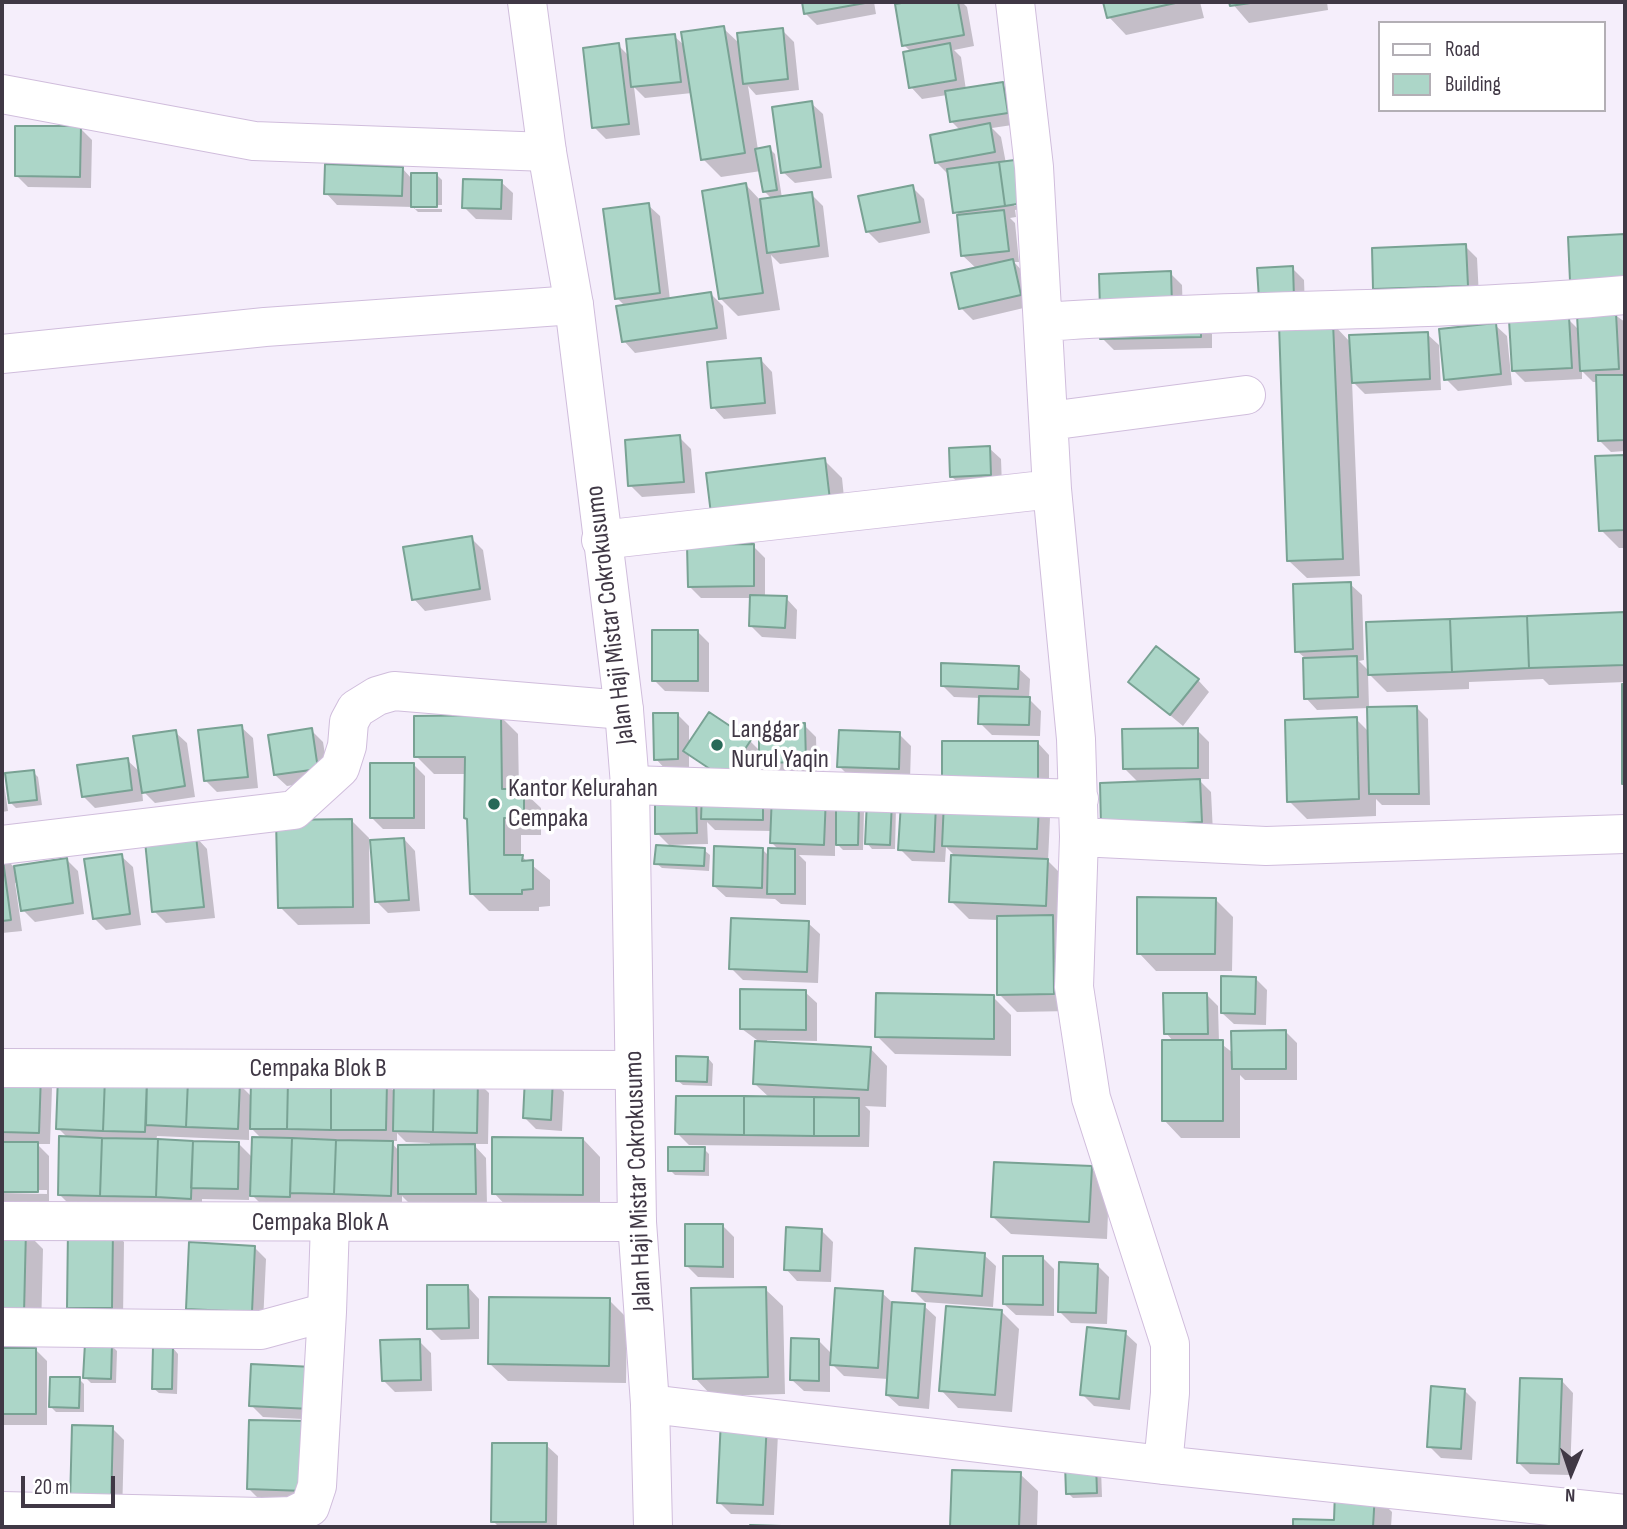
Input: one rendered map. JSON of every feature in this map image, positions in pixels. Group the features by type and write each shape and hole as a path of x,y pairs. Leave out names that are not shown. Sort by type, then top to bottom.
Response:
{"street":[{"name":"Jalan Haji Mistar Cokrokusumo","path":"527,2 547,152 574,305 624,710 629,785 637,1222 650,1404 653,1527"},
{"path":"1015,2 1034,167 1052,489 1076,738 1079,837 1074,987 1091,1098 1170,1344 1170,1393 1163,1465"},
{"path":"2,94 254,141 547,152"},
{"path":"1043,322 1134,315 1309,313 1548,302 1625,295"},
{"path":"2,354 265,327 574,305"},
{"path":"1049,421 1246,395"},
{"path":"601,540 1052,489"},
{"path":"2,845 294,810 340,768 347,746 349,722 356,709 377,696 394,691 624,710"},
{"path":"629,785 1079,799"},
{"path":"1079,837 1266,846 1625,834"},
{"name":"Cempaka Blok B","path":"2,1068 634,1070"},
{"name":"Cempaka Blok A","path":"2,1221 637,1222"},
{"path":"2,1511 262,1517 292,1516 310,1507 317,1486 330,1223"},
{"path":"2,1326 261,1330 327,1312"},
{"path":"650,1404 1163,1465 1625,1514"}],"building":[{"path":"802,2 865,2 865,3 804,14"},
{"path":"958,2 964,35 902,46 895,4"},
{"path":"1103,2 1180,2 1107,18"},
{"path":"1229,2 1257,2 1230,6"},
{"path":"724,26 745,153 701,160 681,32"},
{"path":"783,28 788,79 743,84 737,33"},
{"path":"675,34 681,82 631,87 626,39"},
{"path":"619,43 629,124 592,128 583,48"},
{"path":"950,43 956,80 909,88 903,52"},
{"path":"1003,82 1008,113 950,122 945,91"},
{"path":"812,101 821,167 781,173 772,107"},
{"path":"990,123 995,152 935,163 930,135"},
{"path":"15,126 81,126 80,177 15,176"},
{"path":"770,146 777,190 763,192 755,149"},
{"path":"1023,159 1029,202 1005,206 999,162"},
{"path":"999,162 1005,206 953,213 947,169"},
{"path":"325,164 403,167 402,196 324,194"},
{"path":"411,173 437,173 437,207 411,207"},
{"path":"463,179 502,180 501,209 462,208"},
{"path":"746,183 763,293 719,299 702,191"},
{"path":"913,185 920,222 866,232 858,196"},
{"path":"812,192 819,246 767,253 760,199"},
{"path":"649,203 660,293 615,299 603,209"},
{"path":"1004,210 1009,251 961,256 957,215"},
{"path":"1625,234 1625,278 1570,281 1568,237"},
{"path":"1466,244 1468,286 1373,289 1372,248"},
{"path":"1013,259 1021,295 959,309 951,273"},
{"path":"1293,266 1294,298 1259,300 1257,268"},
{"path":"1171,271 1172,306 1100,309 1099,274"},
{"path":"711,292 717,328 622,342 616,306"},
{"path":"1616,313 1619,369 1580,371 1577,315"},
{"path":"1569,317 1572,368 1512,371 1509,320"},
{"path":"1201,321 1201,337 1100,339 1100,323"},
{"path":"1333,322 1343,559 1287,561 1279,324"},
{"path":"1496,323 1501,374 1444,380 1439,329"},
{"path":"1428,332 1430,379 1352,383 1349,335"},
{"path":"761,358 765,403 711,408 707,362"},
{"path":"1596,375 1625,375 1625,440 1598,441"},
{"path":"680,435 684,482 628,486 625,440"},
{"path":"990,446 991,475 950,477 949,448"},
{"path":"1625,455 1625,530 1599,531 1595,456"},
{"path":"825,458 830,500 711,514 706,473"},
{"path":"472,536 480,589 412,600 403,547"},
{"path":"754,544 754,586 688,587 687,545"},
{"path":"1351,582 1353,649 1295,652 1293,584"},
{"path":"750,595 787,596 785,628 749,626"},
{"path":"1625,612 1625,665 1529,668 1527,616"},
{"path":"1527,616 1529,668 1452,672 1450,619"},
{"path":"1450,619 1452,672 1368,675 1366,622"},
{"path":"652,630 698,630 698,681 652,681"},
{"path":"1156,646 1199,679 1170,715 1128,682"},
{"path":"1357,656 1358,697 1304,699 1303,658"},
{"path":"941,663 1019,666 1018,689 941,686"},
{"path":"1622,684 1625,684 1625,784 1622,784"},
{"path":"979,696 1030,697 1029,725 978,724"},
{"path":"1417,706 1419,794 1369,794 1367,707"},
{"name":"Langgar Nurul Yaqin","path":"709,712 751,740 725,779 683,751"},
{"path":"653,713 678,713 678,759 654,760"},
{"name":"Kantor Kelurahan Cempaka","path":"501,715 502,789 524,789 524,818 504,818 504,855 523,855 522,861 533,860 533,889 522,890 522,894 470,894 467,819 464,818 465,757 414,757 414,716"},
{"path":"1357,717 1359,799 1287,802 1285,720"},
{"path":"805,723 806,762 759,763 759,724"},
{"path":"242,725 248,777 204,781 198,730"},
{"path":"312,728 318,769 274,775 268,735"},
{"path":"1198,728 1198,768 1123,769 1122,729"},
{"path":"176,730 185,786 142,793 133,736"},
{"path":"839,730 900,732 899,769 837,767"},
{"path":"942,741 1038,741 1038,781 942,780"},
{"path":"128,758 132,790 82,797 77,765"},
{"path":"370,763 414,763 414,818 370,818"},
{"path":"34,770 37,800 9,803 5,773"},
{"path":"1200,779 1202,822 1101,827 1100,783"},
{"path":"696,790 697,833 655,834 655,791"},
{"path":"702,791 763,793 763,820 701,819"},
{"path":"772,794 826,796 824,845 770,843"},
{"path":"867,800 892,801 890,845 865,844"},
{"path":"944,801 1039,804 1037,849 942,846"},
{"path":"901,803 936,804 934,852 898,850"},
{"path":"836,804 859,804 858,845 836,845"},
{"path":"352,819 353,907 278,908 276,820"},
{"path":"196,836 204,907 152,912 145,841"},
{"path":"404,838 409,900 375,902 370,840"},
{"path":"656,845 705,848 704,866 654,864"},
{"path":"714,846 763,848 762,888 713,886"},
{"path":"768,848 795,849 795,894 767,894"},
{"path":"2,853 11,920 2,921"},
{"path":"122,854 130,914 93,919 84,859"},
{"path":"951,855 1048,859 1046,906 949,902"},
{"path":"67,858 73,903 21,911 14,866"},
{"path":"1137,897 1216,898 1215,954 1137,954"},
{"path":"1053,915 1054,994 997,995 997,916"},
{"path":"731,918 809,921 807,972 729,969"},
{"path":"1221,976 1256,977 1255,1014 1221,1013"},
{"path":"740,989 806,990 806,1030 740,1029"},
{"path":"876,993 994,995 994,1039 875,1037"},
{"path":"1163,993 1207,993 1208,1034 1164,1034"},
{"path":"1286,1030 1286,1069 1232,1069 1231,1031"},
{"path":"1162,1040 1223,1040 1223,1121 1162,1121"},
{"path":"755,1041 871,1047 868,1090 753,1084"},
{"path":"676,1056 708,1057 707,1082 676,1081"},
{"path":"2,1073 41,1074 39,1133 2,1132"},
{"path":"58,1076 105,1077 103,1131 56,1129"},
{"path":"105,1077 147,1079 145,1132 103,1131"},
{"path":"394,1077 434,1078 433,1132 393,1131"},
{"path":"525,1077 553,1078 551,1120 523,1118"},
{"path":"434,1078 478,1079 477,1133 433,1132"},
{"path":"147,1079 188,1080 186,1127 146,1125"},
{"path":"188,1080 240,1082 238,1129 186,1127"},
{"path":"251,1080 288,1080 287,1129 250,1129"},
{"path":"288,1080 331,1081 331,1130 287,1129"},
{"path":"331,1081 387,1082 386,1130 331,1130"},
{"path":"676,1096 744,1096 744,1135 675,1134"},
{"path":"744,1096 814,1097 814,1136 744,1135"},
{"path":"814,1097 859,1098 859,1136 814,1136"},
{"path":"59,1136 102,1138 100,1196 58,1195"},
{"path":"252,1137 292,1138 290,1197 250,1196"},
{"path":"492,1137 583,1138 583,1195 492,1194"},
{"path":"102,1138 158,1139 156,1197 100,1196"},
{"path":"292,1138 336,1140 334,1194 290,1193"},
{"path":"158,1139 193,1141 191,1199 156,1197"},
{"path":"336,1140 393,1141 391,1196 334,1194"},
{"path":"193,1141 239,1142 238,1189 191,1188"},
{"path":"2,1142 38,1142 38,1192 2,1192"},
{"path":"475,1144 476,1194 398,1194 398,1145"},
{"path":"668,1147 705,1147 704,1171 668,1171"},
{"path":"994,1162 1092,1166 1089,1222 991,1217"},
{"path":"685,1224 723,1224 723,1267 685,1266"},
{"path":"786,1227 822,1229 820,1271 784,1270"},
{"path":"68,1228 113,1229 112,1308 67,1308"},
{"path":"2,1229 26,1229 24,1314 2,1314"},
{"path":"189,1242 255,1246 252,1312 186,1309"},
{"path":"915,1248 985,1253 982,1296 912,1291"},
{"path":"1003,1256 1043,1256 1043,1305 1003,1304"},
{"path":"1059,1262 1098,1264 1096,1313 1058,1312"},
{"path":"427,1285 468,1285 469,1328 427,1329"},
{"path":"766,1287 768,1377 693,1379 691,1288"},
{"path":"835,1288 883,1291 878,1368 830,1365"},
{"path":"489,1297 610,1298 609,1366 488,1364"},
{"path":"892,1302 925,1304 918,1398 886,1395"},
{"path":"946,1306 1002,1310 995,1395 939,1391"},
{"path":"1087,1327 1126,1331 1119,1399 1080,1395"},
{"path":"791,1338 819,1339 819,1381 790,1380"},
{"path":"420,1339 421,1380 382,1381 380,1340"},
{"path":"85,1343 112,1344 111,1379 83,1378"},
{"path":"153,1346 173,1347 172,1389 152,1389"},
{"path":"2,1348 36,1348 36,1414 2,1414"},
{"path":"251,1364 313,1367 311,1409 249,1406"},
{"path":"50,1377 80,1377 79,1408 49,1407"},
{"path":"1520,1378 1562,1379 1559,1464 1517,1463"},
{"path":"1431,1386 1465,1389 1461,1449 1427,1447"},
{"path":"721,1419 767,1420 763,1505 717,1503"},
{"path":"249,1420 308,1421 305,1491 247,1489"},
{"path":"72,1425 113,1426 111,1505 70,1504"},
{"path":"492,1443 547,1443 546,1522 491,1522"},
{"path":"1096,1462 1097,1493 1066,1494 1065,1463"},
{"path":"952,1470 1021,1472 1019,1527 950,1527"},
{"path":"1335,1491 1375,1493 1373,1527 1293,1527 1293,1519 1334,1520"},
{"path":"750,1525 814,1527 750,1527"}],"place":[{"name":"Langgar Nurul Yaqin","path":"717,745"},
{"name":"Kantor Kelurahan Cempaka","path":"494,804"}]}
